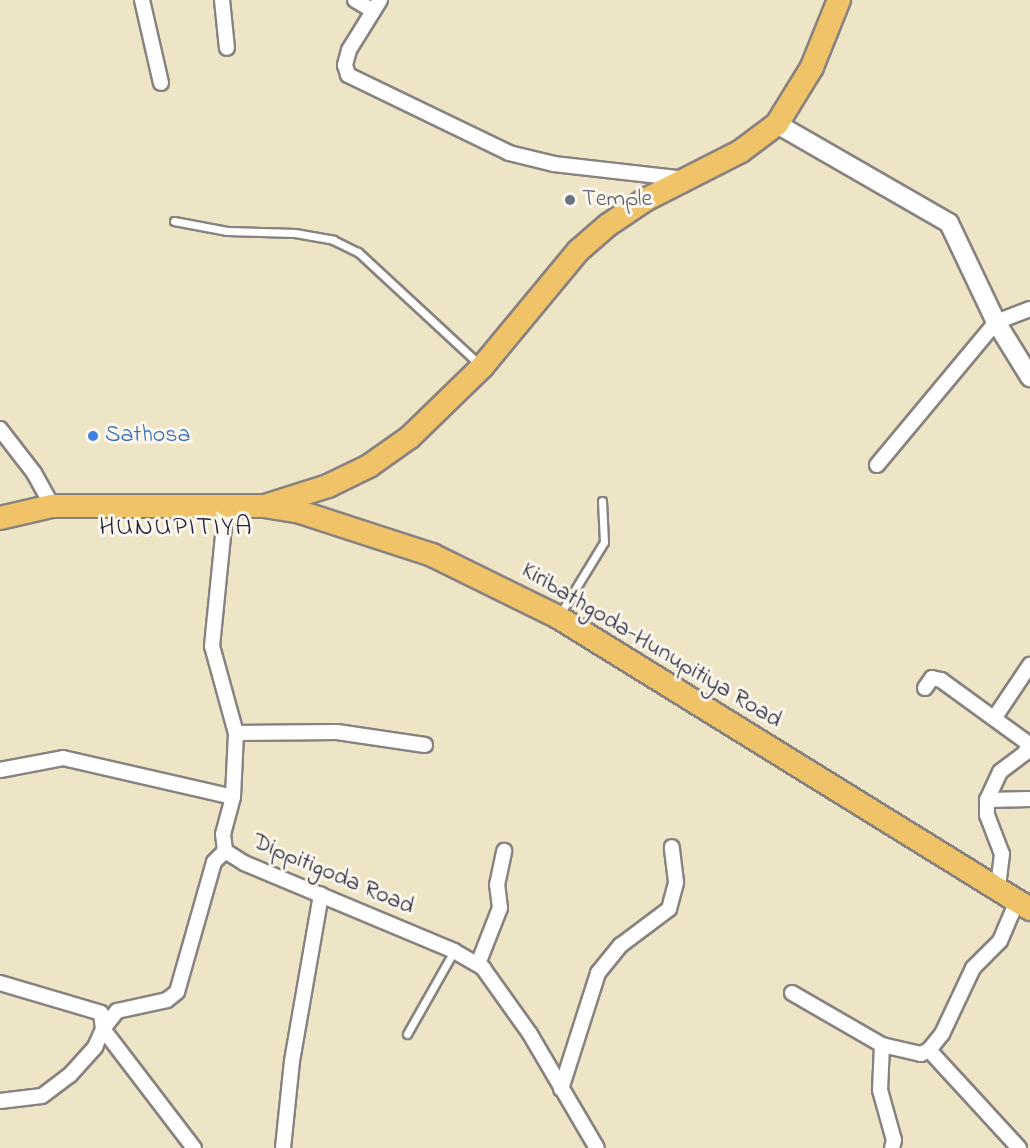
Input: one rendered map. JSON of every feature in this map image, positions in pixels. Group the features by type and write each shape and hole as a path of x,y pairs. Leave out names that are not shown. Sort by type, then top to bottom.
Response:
{"main road":[{"path":"264,506 328,486 369,466 410,437 482,367 578,251 645,200 741,151 777,124 812,67 839,0"},
{"name":"Kiribathgoda-Hunupitiya Road","path":"0,518 52,506 264,506 300,512 432,555 558,617 1015,899"}],"street":[{"path":"142,0 161,83"},
{"path":"222,0 227,48"},
{"path":"355,0 377,6 349,50 345,65 348,75 509,153 554,164 687,180"},
{"path":"777,124 949,223 996,322 1030,377"},
{"path":"878,465 996,322 1030,309"},
{"path":"0,429 34,473 52,506"},
{"name":"Dippitigoda Road","path":"226,506 212,646 236,733 234,797 223,834 225,850 244,863 454,951 478,964 503,992 597,1148"},
{"path":"995,717 1030,665"},
{"path":"792,993 882,1045 905,1053 930,1050 942,1034 973,968 1000,940 1015,899 1002,854 987,815 987,800 1000,772 1025,753 1029,744 995,717 936,677 925,688"},
{"path":"236,733 337,732 425,745"},
{"path":"0,770 63,758 234,797"},
{"path":"987,800 1030,800"},
{"path":"561,1089 598,973 621,945 669,909 676,882 672,847"},
{"path":"0,1101 42,1096 70,1075 95,1047 103,1029 117,1011 167,1000 177,992 214,862 225,850"},
{"path":"478,964 500,908 497,885 504,850"},
{"path":"283,1148 292,1061 321,895"},
{"path":"0,983 101,1013 103,1029 194,1148"},
{"path":"882,1045 880,1090 894,1140 892,1148"},
{"path":"930,1050 1019,1148"}],"lane":[{"path":"174,221 227,231 295,233 333,240 358,252 482,367"},
{"path":"558,617 604,542 602,501"},
{"path":"406,1034 454,951"}],"place":[{"name":"Temple","path":"570,200"},
{"name":"Sathosa","path":"93,436"}],"district":[{"name":"HUNUPITIYA","path":"176,528"}]}
